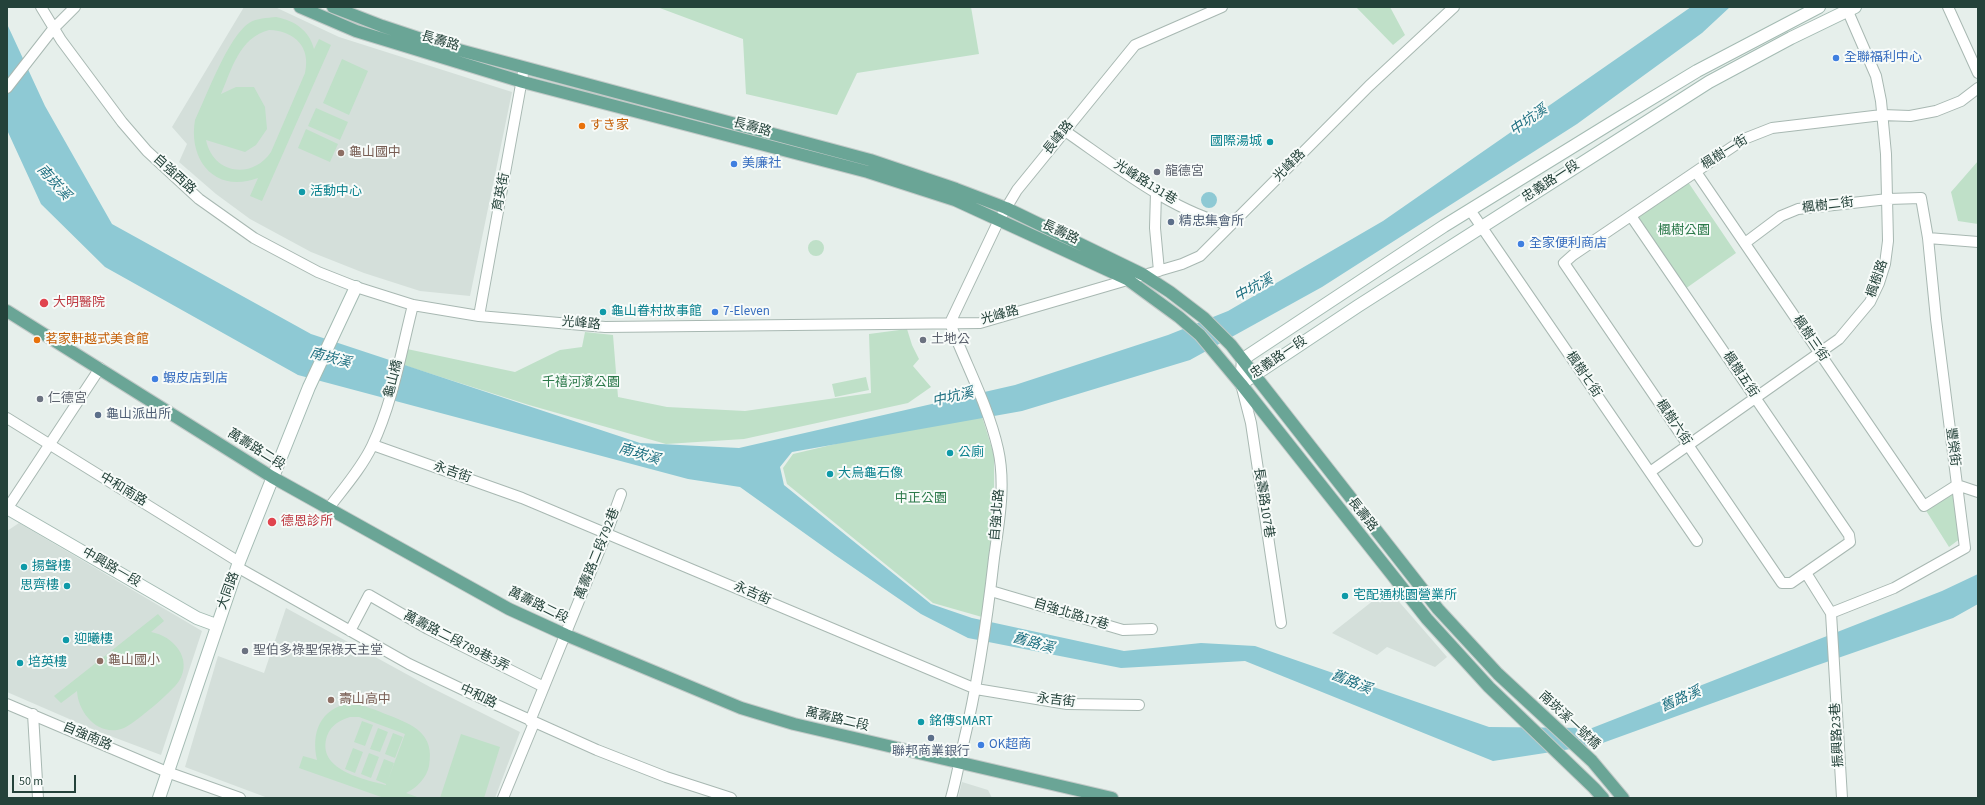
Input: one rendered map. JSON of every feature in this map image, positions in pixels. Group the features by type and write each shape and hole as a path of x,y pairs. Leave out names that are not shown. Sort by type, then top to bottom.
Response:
{"main road":[{"name":"長壽路","path":"300,7 356,31 523,82 840,159 870,160 956,189 1006,208 1144,275 1188,305 1204,318 1244,359 1438,609 1498,674"},
{"name":"長壽路","path":"333,7 382,26 840,159 955,200 1127,280 1179,317 1200,335 1241,384 1426,619 1489,687 1603,798"},
{"name":"忠義路一段","path":"1241,384 1244,359 1470,210 1697,71 1819,7"},
{"name":"忠義路一段","path":"1241,384 1255,373 1481,227 1709,82 1850,8"},
{"name":"大同路","path":"159,798 216,625 238,565 309,387 356,287"},
{"name":"萬壽路二段","path":"7,311 272,477 509,608 566,635 741,708 794,724 1112,798"},
{"name":"中興路一段","path":"7,508 197,618 216,625"},
{"name":"南崁溪一號橋","path":"1498,674 1592,761 1620,795"}],"street":[{"name":"自強西路","path":"41,7 53,29 122,122 147,151 184,185 254,238 318,272 356,287"},
{"path":"7,88 53,29 75,7"},
{"name":"長峰路","path":"950,322 999,220 1017,190 1135,45 1222,7"},
{"name":"光峰路","path":"356,287 414,305 479,316 606,327 950,322 980,323 1182,264 1200,256 1369,86 1454,7"},
{"path":"1948,7 1978,73"},
{"name":"楓樹路","path":"1650,472 1820,354 1839,339 1870,302 1879,282 1885,264 1888,241 1886,154 1882,115 1876,76 1850,8"},
{"name":"育英街","path":"479,316 523,82 524,68"},
{"name":"楓樹一街","path":"1564,263 1572,255 1744,139 1772,128 1882,115 1910,116 1936,111 1961,101 1978,88"},
{"name":"光峰路131巷","path":"1065,131 1156,192 1212,221 1231,225"},
{"name":"楓樹三街","path":"1696,172 1924,506 1957,485"},
{"path":"1156,192 1155,228 1159,271"},
{"name":"楓樹二街","path":"1745,243 1781,216 1798,209 1888,199 1921,198"},
{"name":"豐榮街","path":"1831,613 1894,588 1965,548 1936,319 1928,238 1921,198"},
{"name":"楓樹七街","path":"1470,210 1697,541"},
{"name":"楓樹五街","path":"1631,216 1849,535 1850,542 1806,573"},
{"path":"1928,238 1978,242"},
{"name":"楓樹六街","path":"1564,263 1782,583 1791,583 1806,573"},
{"name":"龜山橋","path":"373,445 388,405 414,305"},
{"name":"自強北路","path":"950,322 960,350 976,380 992,427 998,450 1001,472 1001,498 991,591 976,689"},
{"path":"7,508 100,368"},
{"name":"長壽路107巷","path":"1241,384 1251,423 1281,623"},
{"name":"中和南路","path":"7,418 238,565"},
{"path":"328,509 366,458 373,445"},
{"name":"永吉街","path":"373,445 522,498 607,532 976,689 1067,704 1139,704"},
{"path":"1957,485 1978,492"},
{"name":"萬壽路二段792巷","path":"503,798 544,687 621,494"},
{"name":"中和路","path":"238,565 409,664 532,722 666,777 731,798"},
{"path":"1806,573 1831,613"},
{"name":"自強北路17巷","path":"991,591 1123,630 1152,629"},
{"name":"萬壽路二段789巷3弄","path":"350,631 369,596 428,629 544,687"},
{"name":"振興路23巷","path":"1831,613 1842,798"},
{"path":"951,798 976,689"},
{"name":"自強南路","path":"7,704 167,772 240,798"},
{"path":"33,714 38,798"}],"shaded area":[{"name":"龜山國中","path":"244,7 275,7 339,37 512,92 470,296 420,291 364,273 311,252 250,219 216,194 179,162 187,144 172,127"},
{"name":"龜山國小","path":"19,523 202,631 161,755 97,731 7,692 7,531"},
{"path":"1388,589 1447,657 1435,667 1387,647 1377,655 1332,633"},
{"name":"壽山高中","path":"286,608 430,687 520,732 495,798 268,798 185,767 218,656 264,673"},
{"path":"962,782 988,790 992,798 958,798"}],"green space":[{"path":"657,7 971,7 979,54 857,73 837,115 746,94 743,39"},
{"path":"1356,7 1390,7 1405,35 1393,45"},
{"path":"276,17 289,21 300,27 309,37 314,49 319,39 331,45 262,201 250,196 258,178 243,182 229,181 217,177 208,170 201,160 196,148 194,135 195,120 226,53 241,30 252,21","holes":["269,30 278,31 293,37 303,48 306,55 305,73 271,152 263,161 254,167 234,169 225,166 216,160 210,151 206,140 245,152 256,145 267,129 265,107 254,87 236,87 221,94 233,65 250,40"]},
{"path":"342,59 368,71 349,115 323,103"},
{"path":"316,108 348,122 340,140 308,126"},
{"path":"306,129 338,144 330,162 298,148"},
{"path":"1978,161 1978,224 1958,221 1951,192"},
{"name":"楓樹公園","path":"1688,182 1736,253 1685,289 1636,217"},
{"path":"816,240 822,242 824,248 822,254 816,256 810,254 808,248 810,242"},
{"name":"千禧河濱公園","path":"907,329 912,345 919,359 913,366 931,387 908,403 744,439 666,444 529,405 403,365 407,349 515,372 560,350 582,347 585,332 613,335 618,397 667,407 745,411 871,393 869,334"},
{"path":"866,377 869,390 835,397 832,384"},
{"name":"中正公園","path":"980,410 994,455 994,522 982,617 933,603 787,484 783,468 793,454"},
{"path":"1957,487 1961,538 1949,547 1925,509"},
{"path":"158,614 164,621 151,632 167,638 178,649 184,664 183,672 175,686 145,714 124,728 106,730 92,722 86,715 78,699 77,691 61,703 54,696"},
{"path":"350,703 370,708 414,727 426,738 430,755 428,770 421,782 406,793 420,798 384,798 299,768 303,756 317,760 315,740 320,723 331,710","holes":["350,717 359,717 405,734 388,780 394,763 384,759 376,780 386,785 354,776 335,765 328,757 325,748 327,736 331,729 343,720"]},
{"path":"362,721 373,725 365,746 354,742"},
{"path":"378,728 388,732 380,752 370,749"},
{"path":"393,733 403,737 395,758 385,754"},
{"path":"461,734 500,747 484,798 440,798"},
{"path":"353,748 363,752 355,773 345,769"},
{"path":"369,753 379,757 371,778 361,774"}],"water":[{"path":"1691,7 1730,7 1702,33 1577,124 1322,287 1190,360 1022,411 792,452 780,467 784,485 931,604 972,618 1124,651 1201,643 1255,646 1489,727 1592,728 1942,591 1978,574 1978,604 1953,618 1597,745 1493,761 1245,661 1121,668 968,638 921,614 740,487 688,479 298,375 105,267 41,204 7,130 7,24 45,106 112,224 311,334 640,443 739,448 1015,385 1168,335 1228,311 1383,221"},
{"path":"1209,192 1216,197 1217,200 1212,207 1209,208 1202,203 1201,200 1206,193"}],"place":[{"name":"全聯福利中心","path":"1836,58"},
{"name":"すき家","path":"582,126"},
{"name":"國際湯城","path":"1270,142"},
{"name":"龜山國中","path":"341,153"},
{"name":"美廉社","path":"734,164"},
{"name":"龍德宮","path":"1157,172"},
{"name":"活動中心","path":"302,192"},
{"name":"精忠集會所","path":"1171,222"},
{"name":"全家便利商店","path":"1521,244"},
{"name":"大明醫院","path":"44,303"},
{"name":"龜山眷村故事館","path":"603,312"},
{"name":"7-Eleven","path":"715,312"},
{"name":"茗家軒越式美食館","path":"37,340"},
{"name":"土地公","path":"923,340"},
{"name":"蝦皮店到店","path":"155,379"},
{"name":"仁德宮","path":"40,399"},
{"name":"龜山派出所","path":"98,415"},
{"name":"公廁","path":"950,453"},
{"name":"大烏龜石像","path":"830,474"},
{"name":"德恩診所","path":"272,522"},
{"name":"揚聲樓","path":"24,567"},
{"name":"思齊樓","path":"67,586"},
{"name":"宅配通桃園營業所","path":"1345,596"},
{"name":"迎曦樓","path":"66,640"},
{"name":"聖伯多祿聖保祿天主堂","path":"245,651"},
{"name":"龜山國小","path":"100,661"},
{"name":"培英樓","path":"20,663"},
{"name":"壽山高中","path":"331,700"},
{"name":"銘傳SMART","path":"921,722"},
{"name":"聯邦商業銀行","path":"931,738"},
{"name":"OK超商","path":"981,745"}],"water label":[{"name":"中坑溪","path":"1529,121"},
{"name":"南崁溪","path":"53,183"},
{"name":"中坑溪","path":"1254,289"},
{"name":"南崁溪","path":"330,359"},
{"name":"中坑溪","path":"953,398"},
{"name":"南崁溪","path":"639,455"},
{"name":"舊路溪","path":"1033,644"},
{"name":"舊路溪","path":"1351,683"},
{"name":"舊路溪","path":"1681,700"}]}
